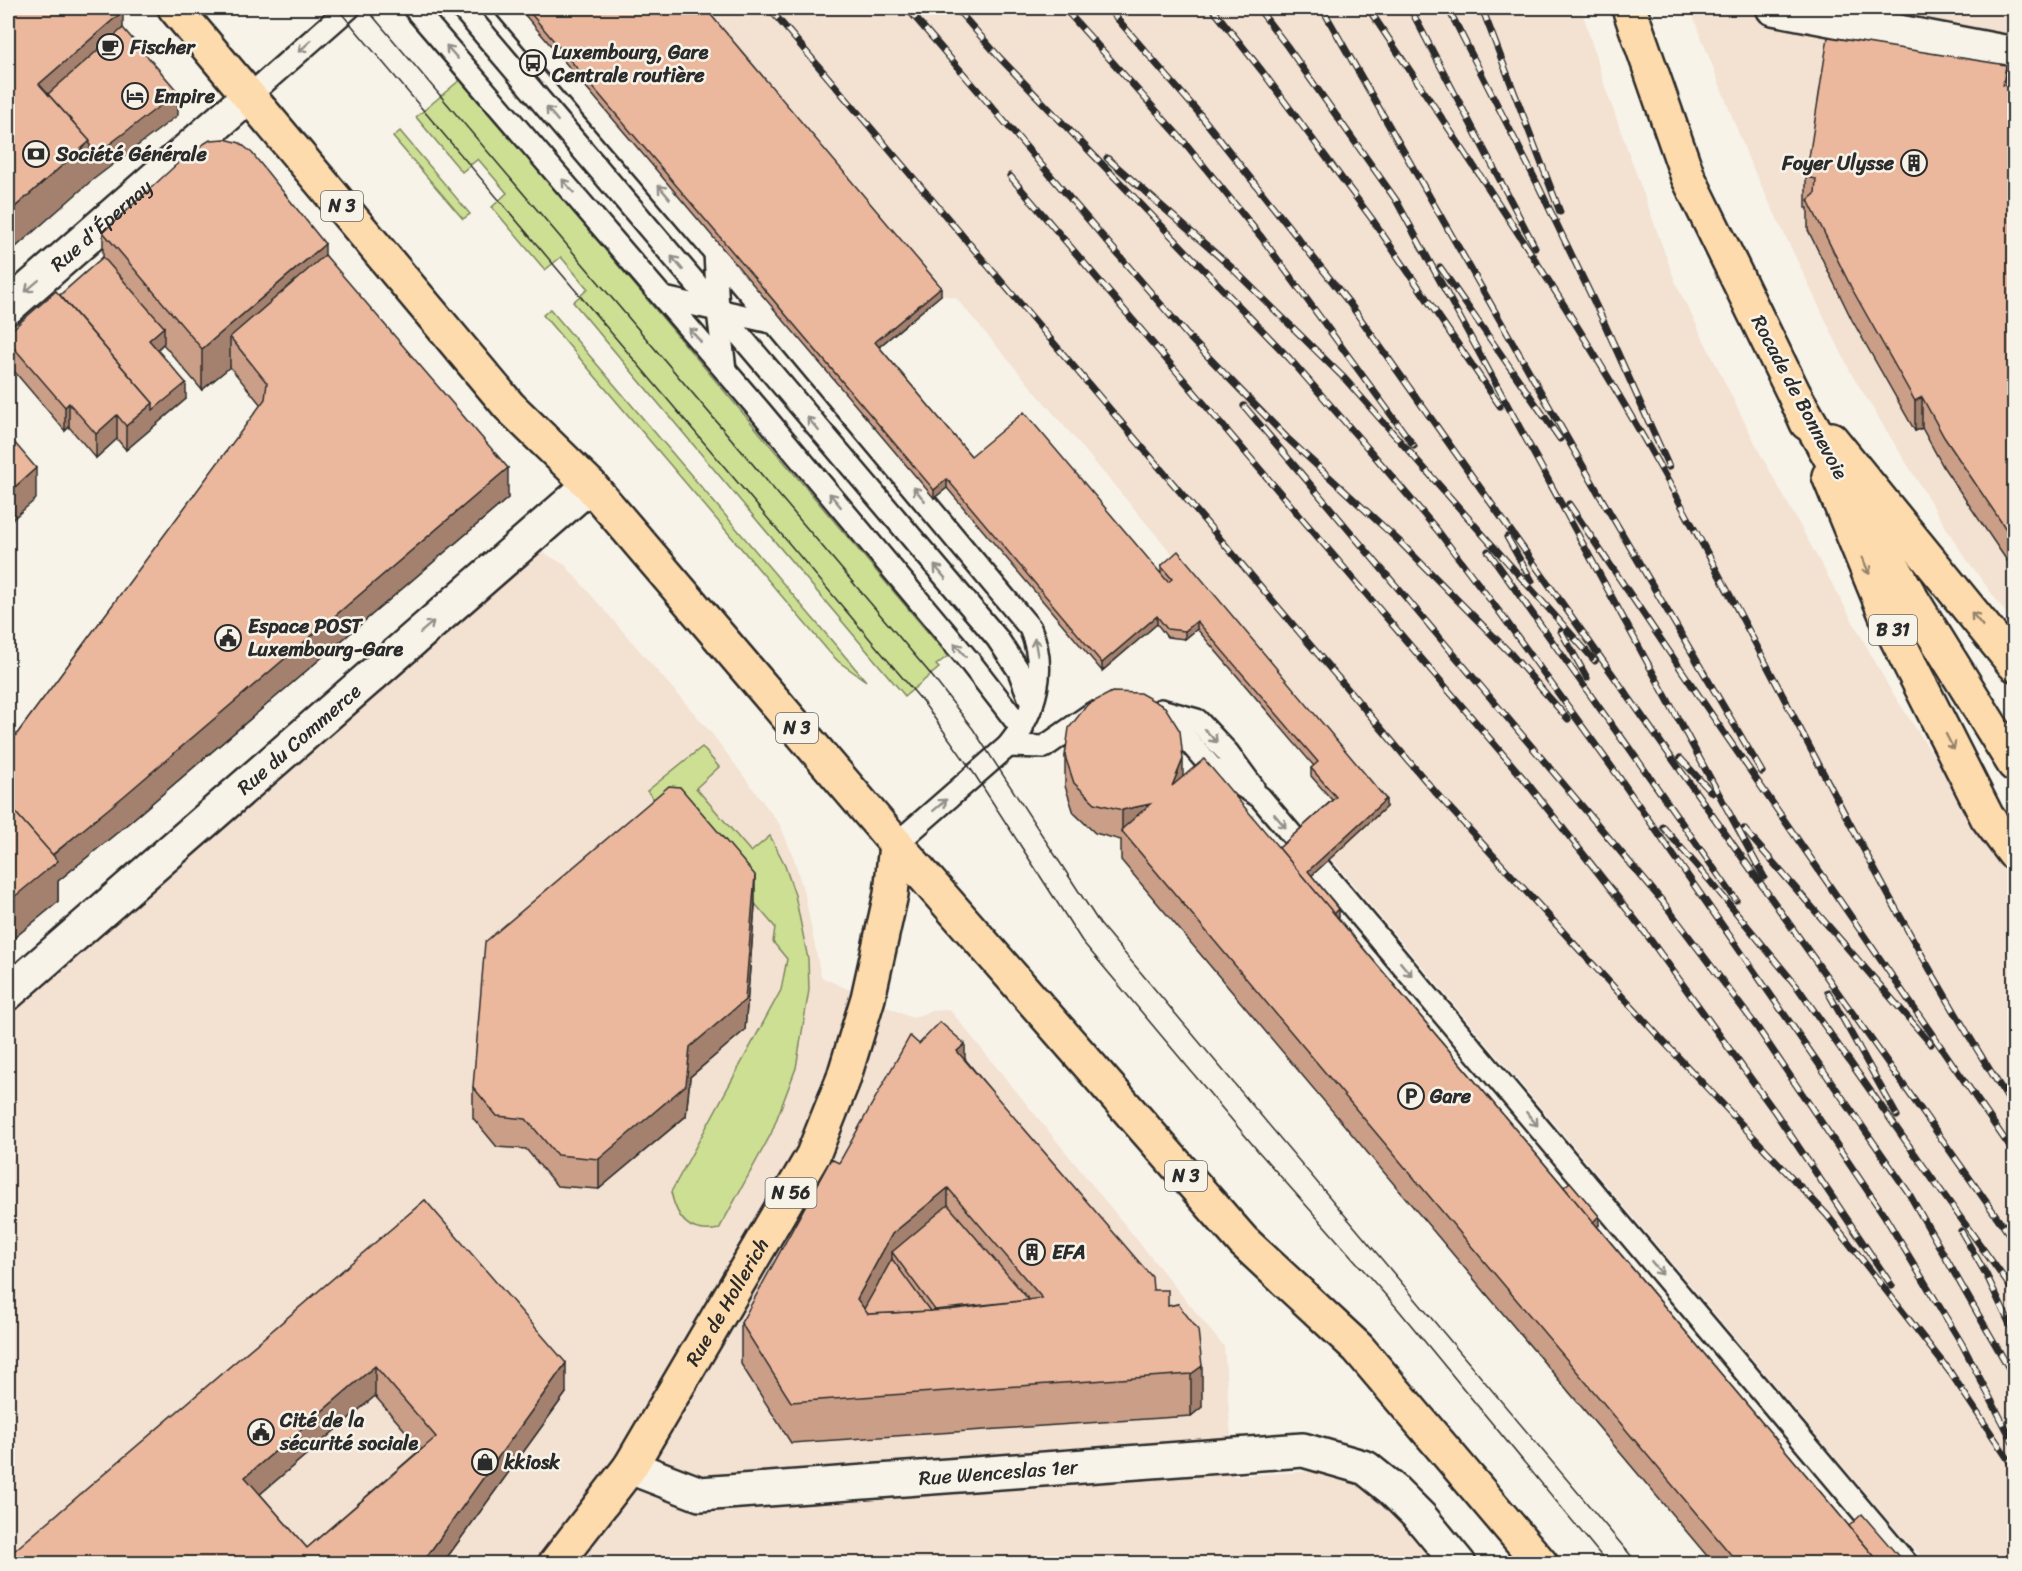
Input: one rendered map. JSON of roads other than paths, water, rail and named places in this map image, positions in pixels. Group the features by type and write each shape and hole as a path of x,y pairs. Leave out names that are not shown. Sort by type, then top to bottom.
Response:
{"main road":[{"name":"Rocade de Bonnevoie","path":"1629,8 1688,177 1796,396 1913,601 2014,764"},
{"name":"N 3","path":"176,9 509,406 590,485 896,844 1243,1241 1358,1348 1535,1556"},
{"name":"B 31","path":"1796,396 2014,664"},
{"name":"B 31","path":"1796,396 1890,625 1987,816 2014,853"},
{"name":"Rue de Hollerich","path":"555,1563 630,1467 813,1155 843,1080 868,998 891,894 896,844"}],"street":[{"path":"1773,8 2014,54"},
{"name":"Rue d'Épernay","path":"8,308 250,95"},
{"name":"Rue du Commerce","path":"8,993 590,485"},
{"name":"Rue Wenceslas 1er","path":"630,1467 700,1494 1303,1450 1366,1468 1392,1489 1421,1518 1459,1563"}],"lane":[{"path":"250,95 349,8"},
{"path":"414,8 725,370 970,662 1022,729"},
{"path":"462,8 997,638 1019,671 1032,705"},
{"path":"506,8 715,252 1030,628 1036,643 1038,681 1032,705 1022,729 1008,746 896,844"},
{"path":"715,252 718,311 725,370"},
{"path":"664,298 775,323"},
{"path":"1153,706 1211,767 1260,796 1907,1563"},
{"path":"1008,746 1044,747 1096,711 1106,708"}],"tram line":[{"path":"337,8 923,702 975,775 1082,941 1258,1151 1397,1308 1608,1564"},
{"path":"366,8 928,671 973,729 1100,924 1638,1564"}],"railway":[{"path":"769,8 1436,793 1662,1040 1827,1215 1950,1372"},
{"path":"907,8 1188,336 1287,438 1399,541 1511,654 1568,719"},
{"path":"956,8 1000,58 1289,358 1438,531 1621,780 1908,1192 2014,1377"},
{"path":"1064,8 1186,144 1262,238 1414,446"},
{"path":"1108,8 1198,112 1350,304 2014,1241"},
{"path":"1212,8 1372,219 1500,406"},
{"path":"1258,8 1396,200 1764,877"},
{"path":"1322,8 1603,501 1762,772"},
{"path":"1368,8 1514,226 1618,394 1697,533 1917,947 2014,1108"},
{"path":"1410,8 1535,247"},
{"path":"1448,8 1536,181 1602,318 1669,467"},
{"path":"1482,8 1560,212"},
{"path":"1107,158 1231,267 1345,379 1595,661"},
{"path":"1010,176 1524,779 1644,931 1775,1112 1892,1286"},
{"path":"1440,267 1560,439"},
{"path":"1244,406 1663,902 1757,1027 1884,1215 1962,1344 2014,1444"},
{"path":"1569,504 2014,1153"},
{"path":"1507,537 1532,581"},
{"path":"1488,551 1623,741"},
{"path":"1561,631 1587,678"},
{"path":"1620,735 1736,900"},
{"path":"1680,758 1712,793"},
{"path":"1663,827 1798,988 2014,1292"},
{"path":"1744,829 1931,1044"},
{"path":"1828,992 1897,1116"},
{"path":"1961,1231 1986,1274 2014,1333"},
{"path":"1946,1366 2014,1468"}],"place":[{"name":"Fischer","path":"110,47"},
{"name":"Luxembourg, Gare Centrale routière","path":"533,63"},
{"name":"Empire","path":"135,96"},
{"name":"Société Générale","path":"36,154"},
{"name":"Foyer Ulysse","path":"1914,163"},
{"name":"Espace POST Luxembourg-Gare","path":"228,638"},
{"name":"Gare","path":"1411,1096"},
{"name":"EFA","path":"1032,1252"},
{"name":"Cité de la sécurité sociale","path":"261,1432"},
{"name":"kkiosk","path":"485,1462"}]}
